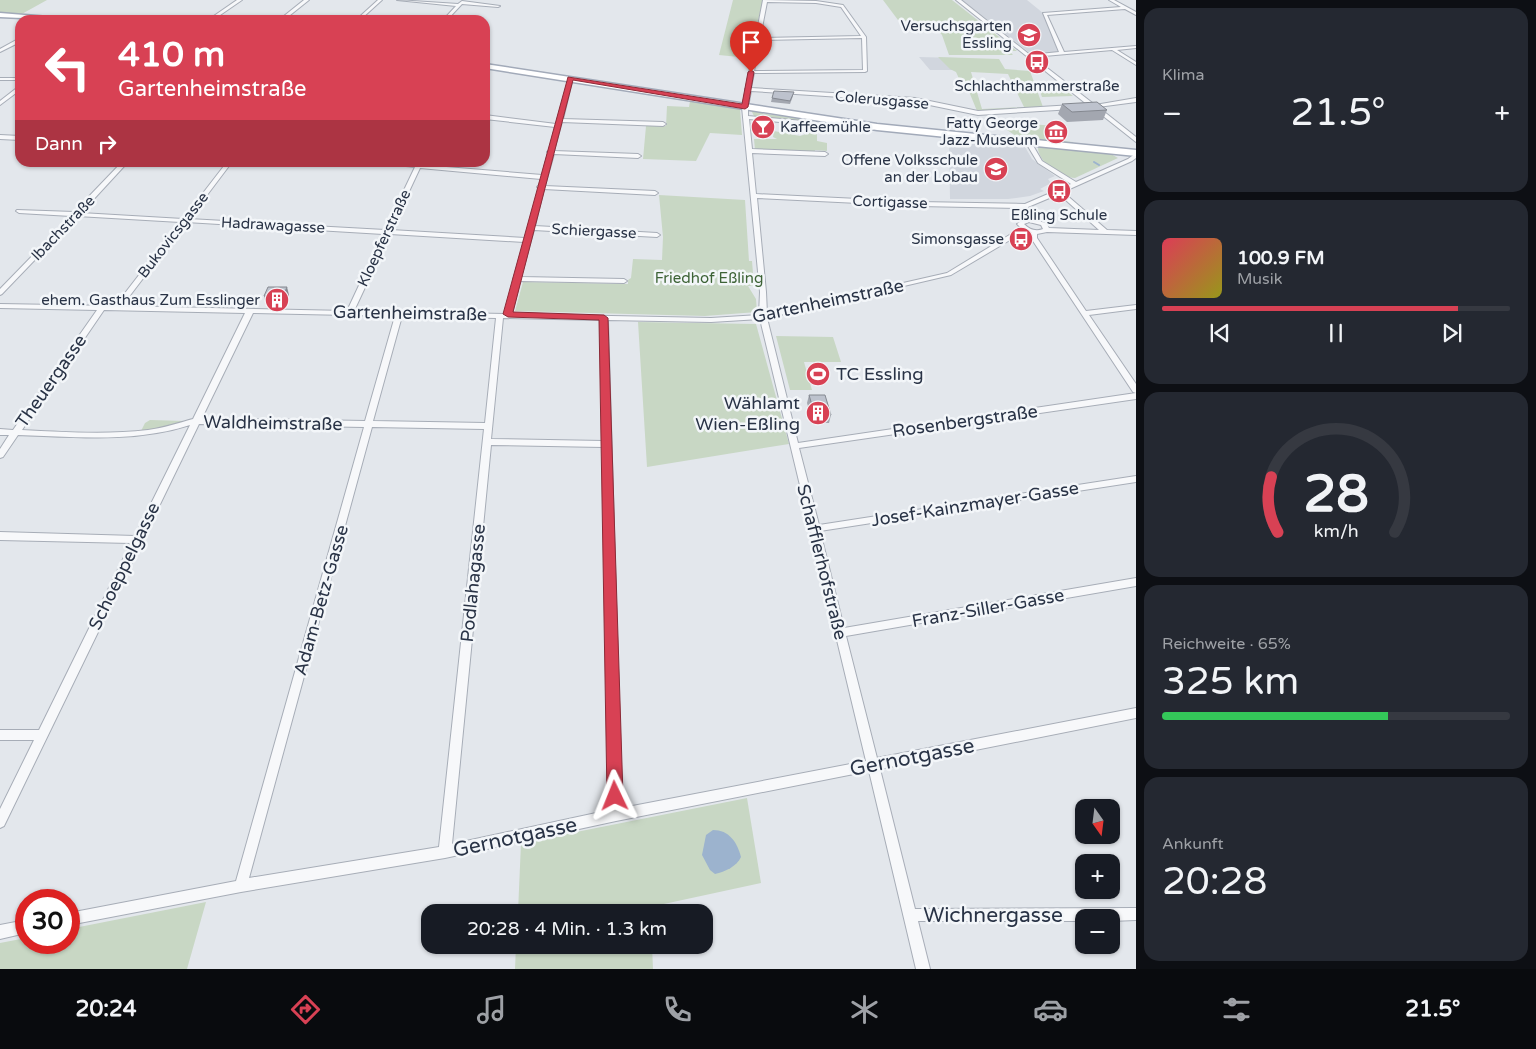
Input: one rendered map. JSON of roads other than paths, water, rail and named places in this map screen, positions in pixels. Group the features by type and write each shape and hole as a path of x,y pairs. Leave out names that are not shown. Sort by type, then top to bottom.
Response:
{"main road":[{"path":"0,15 15,16"},
{"path":"490,67 877,127 1108,151 1129,156"}],"street":[{"path":"218,15 240,0"},
{"path":"288,15 307,0"},
{"path":"364,15 380,0"},
{"path":"399,0 462,2"},
{"path":"450,0 498,6"},
{"path":"958,0 1136,140"},
{"path":"1112,0 1135,13"},
{"path":"751,72 865,71 864,38 842,6 823,1 765,1"},
{"name":"Schafflerhofstraße","path":"765,1 745,107 764,317 839,633 923,969"},
{"path":"450,15 462,2"},
{"path":"1062,53 1044,14 1126,8"},
{"path":"757,39 864,38"},
{"path":"0,51 15,43"},
{"path":"1029,56 1136,47"},
{"path":"1113,49 1136,64"},
{"name":"Podlahagasse","path":"445,852 488,426 504,314 531,228 542,178 571,78"},
{"path":"0,79 15,80"},
{"name":"Colerusgasse","path":"747,89 915,100 978,113 1094,107 1136,100"},
{"path":"0,103 15,92"},
{"path":"747,117 868,129 877,127"},
{"path":"490,118 558,123 663,124"},
{"path":"0,137 15,138"},
{"path":"1029,143 1040,162 1074,184"},
{"path":"750,151 825,154"},
{"path":"550,152 638,156"},
{"path":"1129,156 1026,206 1022,212 1028,220 1044,224 1046,230 1136,233"},
{"name":"Ibachstraße","path":"0,293 121,167"},
{"name":"Bukovicsgasse","path":"117,308 226,167"},
{"name":"Kloepferstraße","path":"349,313 418,167"},
{"path":"445,167 542,178"},
{"path":"540,187 655,193"},
{"path":"1059,191 1106,233"},
{"name":"Cortigasse","path":"754,196 1026,206"},
{"name":"Hadrawagasse","path":"19,211 527,240"},
{"name":"Gartenheimstraße","path":"0,306 399,314 504,314 711,320 764,317 949,274 1016,236 1024,229 1020,224 1028,220"},
{"name":"Schiergasse","path":"531,228 657,235"},
{"path":"1024,229 1033,232 1034,238 1136,390"},
{"name":"Gartenheimstraße","path":"1016,236 1046,230"},
{"path":"516,279 624,281"},
{"path":"1084,313 1136,307"},
{"name":"Theuergasse","path":"0,454 102,308"},
{"name":"Schoeppelgasse","path":"0,822 136,540 250,311"},
{"name":"Adam-Betz-Gasse","path":"241,886 399,314"},
{"path":"604,318 616,815"},
{"name":"Rosenbergstraße","path":"794,446 1136,396"},
{"name":"Waldheimstraße","path":"0,432 144,435 178,428 195,421 488,426"},
{"path":"487,442 606,444"},
{"name":"Josef-Kainzmayer-Gasse","path":"814,529 1136,479"},
{"path":"0,536 136,540"},
{"name":"Franz-Siller-Gasse","path":"839,633 1136,582"},
{"name":"Gernotgasse","path":"80,917 241,886 445,852 616,815 1136,713"},
{"path":"0,735 42,734"},
{"name":"Wichnergasse","path":"910,915 1136,914"},
{"path":"0,932 15,929"}],"water":[{"path":"713,830 724,832 732,838 741,857 730,868 715,874 710,870 702,855 706,835"}],"waterway":[{"path":"1094,162 1099,165"}],"place":[{"name":"Versuchsgarten Essling","path":"1029,35"},
{"name":"Schlachthammerstraße","path":"1037,62"},
{"name":"Kaffeemühle","path":"763,127"},
{"name":"Fatty George Jazz-Museum","path":"1056,132"},
{"name":"Offene Volksschule an der Lobau","path":"996,169"},
{"name":"Eßling Schule","path":"1059,191"},
{"name":"Simonsgasse","path":"1021,239"},
{"name":"ehem. Gasthaus Zum Esslinger","path":"277,300"},
{"name":"TC Essling","path":"818,374"},
{"name":"Wählamt Wien-Eßling","path":"818,413"}],"park label":[{"name":"Friedhof Eßling","path":"709,278"}]}
